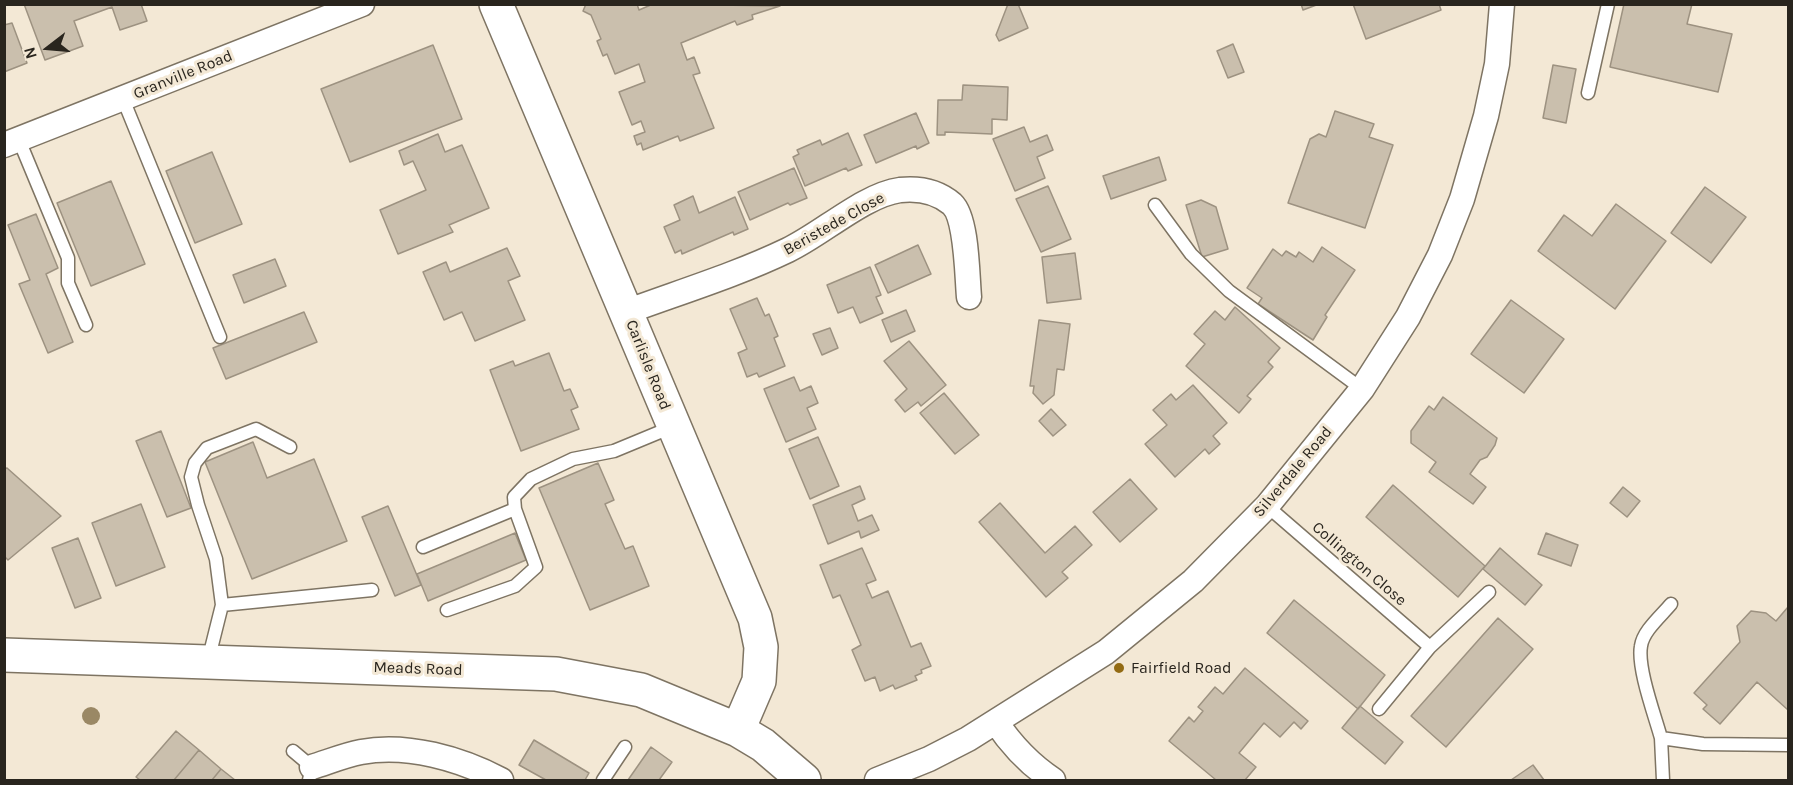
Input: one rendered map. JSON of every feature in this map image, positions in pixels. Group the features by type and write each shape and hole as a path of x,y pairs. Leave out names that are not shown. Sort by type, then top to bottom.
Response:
{"street":[{"name":"Granville Road","path":"12,142 362,4"},
{"name":"Carlisle Road","path":"496,4 755,618 761,647 759,681 738,730"},
{"name":"Silverdale Road","path":"878,780 929,759 968,739 1106,652 1193,581 1267,506 1362,389 1408,318 1440,255 1462,199 1497,64 1502,4"},
{"name":"Beristede Close","path":"626,312 749,268 790,249 876,198 900,190 922,190 938,194 954,206 963,224 969,297"},
{"name":"Meads Road","path":"4,655 556,674 641,690 738,730 763,745 804,780"},
{"path":"996,722 1010,743 1027,761 1053,780"},
{"path":"310,774 362,752 398,750 440,756 501,780"}],"lane":[{"path":"1588,93 1608,4"},
{"path":"123,99 220,337"},
{"path":"12,142 68,258 68,283 86,325"},
{"path":"1155,205 1191,254 1229,291 1362,389"},
{"path":"447,610 515,586 536,567 515,509 514,497 531,479 573,459 614,451 673,427"},
{"path":"208,662 222,605 216,559 191,477 195,463 207,448 256,429 290,447"},
{"name":"Collington Close","path":"1267,506 1430,646"},
{"path":"423,547 515,509"},
{"path":"222,605 372,590"},
{"path":"1379,709 1430,646 1489,592"},
{"path":"1664,780 1661,738 1643,674 1641,646 1650,628 1671,604"},
{"path":"1661,738 1703,744 1788,745"},
{"path":"603,780 625,747"},
{"path":"293,751 310,774"}],"building":[{"path":"24,4 141,4 147,21 120,30 112,7 74,21 83,46 45,60"},
{"path":"586,4 637,4 639,10 653,4 780,6 752,15 753,19 737,25 735,21 681,43 687,60 694,57 700,73 693,75 714,128 680,141 678,136 643,150 641,143 637,145 634,136 645,132 641,121 632,125 619,92 645,82 639,64 615,74 607,54 603,56 597,41 601,39 591,15 583,11"},
{"path":"1008,4 1018,4 1028,28 999,41 996,35"},
{"path":"1301,4 1319,4 1303,10"},
{"path":"1353,4 1439,4 1441,10 1366,39"},
{"path":"1624,4 1692,4 1687,24 1732,34 1718,92 1610,67"},
{"path":"12,23 27,63 4,72 4,25"},
{"path":"1233,44 1244,72 1228,78 1217,51"},
{"path":"433,45 462,119 350,162 321,89"},
{"path":"1553,65 1576,69 1566,123 1543,118"},
{"path":"963,85 1008,87 1007,120 992,119 992,134 945,132 945,135 937,135 938,100 962,100"},
{"path":"1335,111 1374,124 1369,137 1393,145 1365,228 1288,203 1310,139 1319,134 1326,137"},
{"path":"916,113 929,143 876,163 864,135"},
{"path":"1024,127 1030,142 1047,135 1053,150 1037,157 1045,178 1015,191 993,139"},
{"path":"848,133 862,165 848,171 846,168 805,186 793,157 799,154 797,150 820,140 822,145"},
{"path":"438,134 445,152 462,145 489,208 449,225 453,232 398,254 380,210 426,190 413,161 404,165 399,151"},
{"path":"212,152 242,224 195,243 166,171"},
{"path":"1159,157 1166,180 1111,199 1103,176"},
{"path":"794,168 807,198 790,205 788,203 750,220 738,192"},
{"path":"111,181 145,264 91,286 57,203"},
{"path":"1048,186 1071,239 1041,252 1016,199"},
{"path":"1705,187 1746,217 1711,263 1671,233"},
{"path":"693,196 699,213 735,197 748,229 734,235 733,232 682,254 681,250 675,253 664,227 680,220 674,205"},
{"path":"1201,200 1216,207 1228,249 1202,257 1186,205"},
{"path":"1616,204 1666,241 1615,309 1538,251 1564,215 1592,236"},
{"path":"36,214 58,268 46,274 73,342 48,353 19,284 30,280 8,225"},
{"path":"918,245 931,274 888,293 875,265"},
{"path":"1322,247 1355,270 1325,315 1327,317 1313,340 1258,304 1262,298 1247,288 1273,249 1282,256 1286,251 1296,257 1299,252 1313,262"},
{"path":"507,248 520,276 508,281 525,320 475,341 462,312 444,320 423,272 446,262 450,272"},
{"path":"1075,253 1081,299 1047,303 1042,257"},
{"path":"275,259 286,286 244,303 233,275"},
{"path":"870,267 881,295 876,297 883,313 860,323 853,307 838,313 827,285"},
{"path":"757,298 765,316 769,314 778,336 774,338 785,366 759,377 757,373 747,377 738,353 747,349 730,309"},
{"path":"1511,300 1564,339 1524,393 1471,354"},
{"path":"1235,307 1280,348 1268,362 1273,367 1247,396 1251,399 1239,413 1186,366 1205,344 1194,334 1215,311 1225,320"},
{"path":"906,310 915,331 891,342 882,320"},
{"path":"304,312 317,342 226,379 213,348"},
{"path":"1039,320 1070,324 1064,370 1057,369 1054,395 1043,404 1033,393 1034,386 1030,386"},
{"path":"830,328 838,348 822,355 813,334"},
{"path":"909,341 946,385 921,406 918,402 905,412 895,400 907,389 884,361"},
{"path":"549,353 564,391 570,389 578,407 571,410 579,429 521,451 490,370 513,361 515,366"},
{"path":"794,377 800,391 811,386 818,403 807,408 816,429 786,442 764,389"},
{"path":"1193,385 1227,423 1213,436 1220,444 1209,454 1205,449 1175,477 1145,444 1167,425 1153,410 1171,394 1176,400"},
{"path":"944,393 979,435 955,454 920,413"},
{"path":"1443,397 1497,438 1487,457 1480,460 1470,474 1486,487 1473,504 1429,472 1436,462 1411,443 1411,431 1429,406 1434,410"},
{"path":"1051,409 1066,425 1053,436 1039,421"},
{"path":"161,431 191,508 167,517 136,441"},
{"path":"818,437 839,486 810,499 789,449"},
{"path":"253,442 267,478 314,459 347,541 252,579 205,462"},
{"path":"598,463 614,500 605,504 625,549 633,546 649,586 590,610 539,488"},
{"path":"7,468 61,516 8,560 4,556 4,469"},
{"path":"1130,479 1157,509 1120,542 1093,512"},
{"path":"1393,485 1485,566 1458,597 1366,517"},
{"path":"860,486 865,499 852,505 858,521 872,515 879,530 861,538 859,531 828,544 813,505"},
{"path":"1623,487 1640,501 1627,517 1610,503"},
{"path":"1000,503 1045,553 1075,526 1092,545 1062,572 1068,578 1046,597 979,522"},
{"path":"141,504 165,567 116,586 92,523"},
{"path":"388,506 421,585 395,596 362,517"},
{"path":"515,533 526,560 428,601 417,574"},
{"path":"1546,533 1578,545 1571,566 1538,554"},
{"path":"78,538 101,598 75,608 52,548"},
{"path":"862,548 876,580 866,584 872,598 888,591 911,647 921,643 931,666 921,670 922,673 915,676 917,680 895,689 893,685 880,691 875,677 865,681 852,650 861,645 840,595 833,598 820,565"},
{"path":"1500,548 1542,585 1525,605 1483,569"},
{"path":"1294,600 1385,675 1358,709 1267,633"},
{"path":"1788,607 1788,710 1757,682 1720,724 1703,709 1707,705 1694,693 1740,642 1737,626 1751,611 1766,613 1776,621"},
{"path":"1498,618 1533,649 1446,747 1411,716"},
{"path":"1245,668 1308,721 1301,729 1294,722 1280,737 1264,723 1239,753 1256,767 1245,780 1216,780 1169,741 1189,717 1194,722 1203,711 1198,707 1215,687 1223,694"},
{"path":"1360,706 1403,742 1385,764 1342,728"},
{"path":"176,731 199,750 174,780 140,780 136,777"},
{"path":"534,740 589,773 585,780 546,780 519,765"},
{"path":"651,747 672,762 659,780 628,780"},
{"path":"199,750 221,769 212,780 174,780"},
{"path":"1533,765 1544,780 1511,780"},
{"path":"221,769 235,780 212,780"}],"place":[{"name":"Fairfield Road","path":"1119,668"}]}
